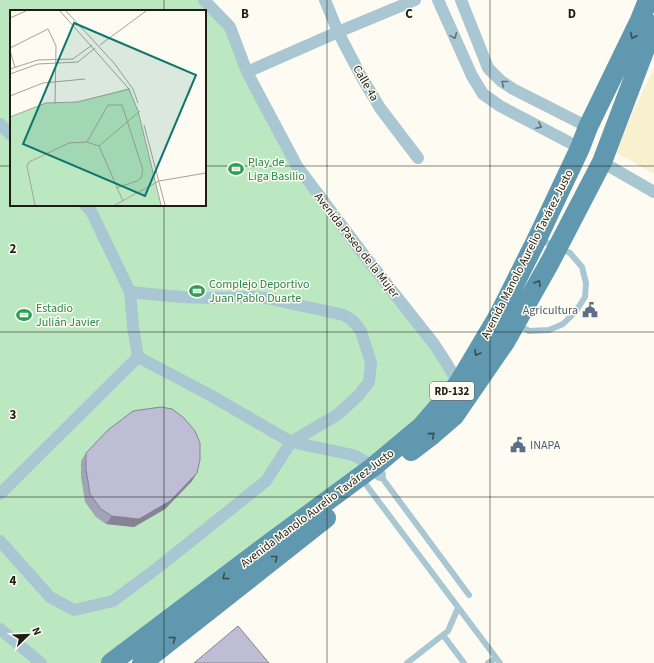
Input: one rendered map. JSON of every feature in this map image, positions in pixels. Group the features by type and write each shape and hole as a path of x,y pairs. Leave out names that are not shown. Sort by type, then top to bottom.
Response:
{"main road":[{"name":"Avenida Manolo Aurelio Tavárez Justo","path":"111,663 277,538 373,476 432,435 454,416 463,391 505,342 507,319 537,238 580,148 588,127 640,20 648,0"},
{"name":"Avenida Manolo Aurelio Tavárez Justo","path":"507,319 557,247 602,162 654,25"},
{"name":"Avenida Manolo Aurelio Tavárez Justo","path":"142,663 373,476"}],"street":[{"name":"Avenida Paseo de la Mujer","path":"204,0 230,27 247,72 296,166 434,344 463,391"},
{"name":"Calle 4a","path":"325,0 338,32 361,76 380,108 418,158"},
{"path":"247,72 415,0"},
{"path":"438,0 472,76 483,94 500,106 580,148"},
{"path":"461,0 488,68 501,81 513,89 588,127"},
{"path":"0,124 10,134"},
{"path":"602,162 654,192"},
{"path":"86,206 91,211 130,292 133,327 138,356"},
{"path":"0,541 50,597 74,610 113,601 160,566 266,481 290,442 336,415 358,396 369,382 371,363 361,331 353,321 344,315 266,298 180,297 130,292"},
{"path":"138,356 210,395 290,442 353,455 362,459 373,476"},
{"path":"0,494 138,356"},
{"path":"0,629 42,663"}],"lane":[{"path":"507,319 529,331 549,330 563,324 576,311 585,297 586,283 582,267 570,253 537,238"},
{"path":"373,476 469,595"},
{"path":"373,476 458,608 498,660 488,663"},
{"path":"407,663 448,630 458,608"},
{"path":"443,635 464,663"}],"shaded area":[{"path":"654,67 654,174 615,152"}],"green space":[{"name":"Complejo Deportivo Juan Pablo Duarte","path":"0,0 204,0 230,27 297,166 461,377 386,456 109,663 0,663"}],"building":[{"path":"161,407 172,409 184,418 195,431 200,443 200,460 197,473 170,501 139,519 112,516 101,509 90,494 86,469 86,453 108,430 133,411"},
{"path":"238,626 269,663 194,663"}],"place":[{"name":"Play de Liga Basilio","path":"236,169"},
{"name":"Complejo Deportivo Juan Pablo Duarte","path":"197,291"},
{"name":"Agricultura","path":"590,310"},
{"name":"Estadio Julián Javier","path":"24,315"},
{"name":"INAPA","path":"518,445"}]}
